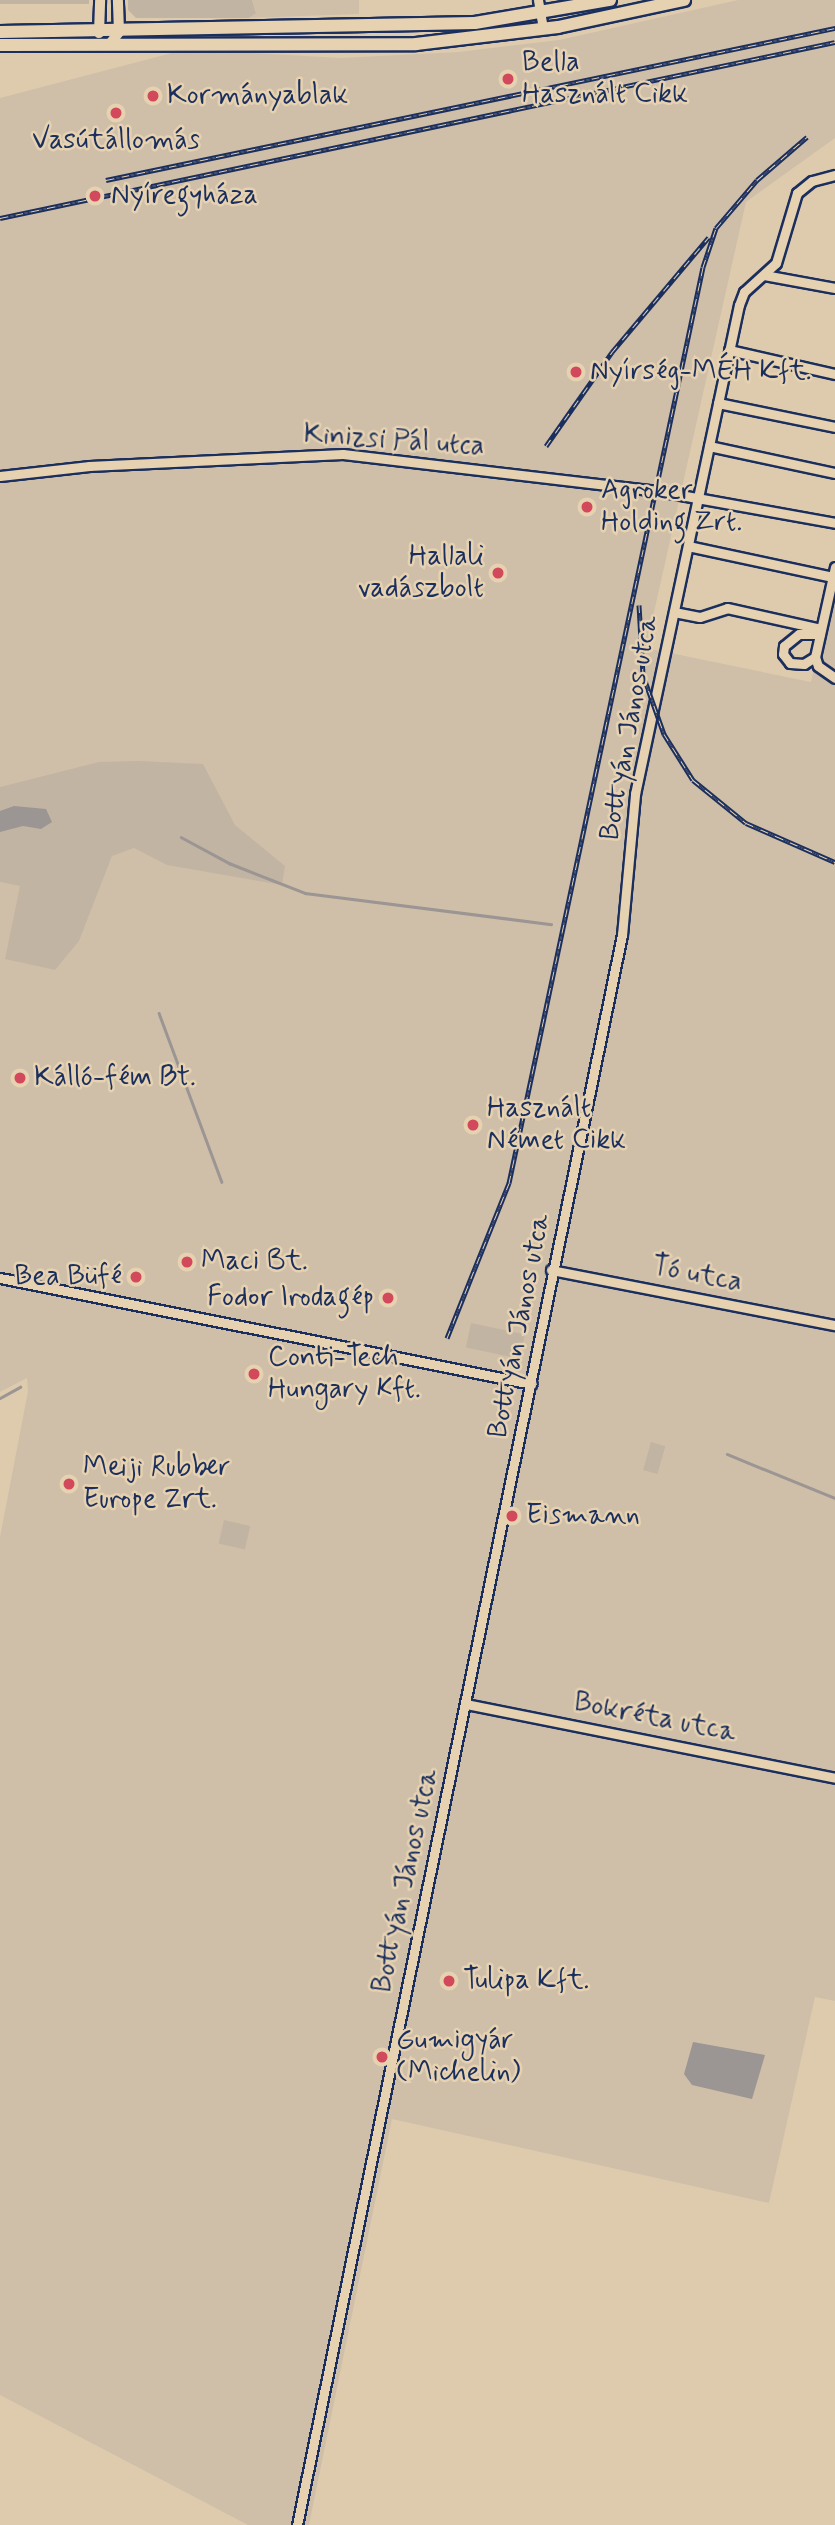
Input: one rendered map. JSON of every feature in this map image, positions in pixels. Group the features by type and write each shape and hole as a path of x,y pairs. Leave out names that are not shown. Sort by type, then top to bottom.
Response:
{"main road":[{"path":"0,32 119,33 404,27 540,15 610,0"},
{"path":"0,45 383,45 542,29 684,0"}],"street":[{"path":"100,0 99,33 109,45 119,33 118,0"},
{"path":"538,0 542,29"},
{"name":"Bottyán János utca","path":"297,2525 532,1384 551,1270 622,936 635,794 729,350 744,292 776,263 797,193 813,181 835,175"},
{"path":"764,275 835,288"},
{"path":"729,350 835,374"},
{"path":"718,403 835,427"},
{"path":"709,446 835,473"},
{"name":"Kinizsi Pál utca","path":"0,476 89,466 342,454 699,498 835,523"},
{"path":"688,546 833,577"},
{"path":"835,567 815,657 818,666 835,678"},
{"path":"674,612 700,617 727,608 820,631"},
{"path":"815,657 804,664 790,663 783,654 784,646 799,634 820,631"},
{"name":"Tó utca","path":"551,1270 835,1325"},
{"path":"0,1278 532,1384"},
{"name":"Bokréta utca","path":"467,1704 835,1778"}],"shaded area":[{"path":"0,0 89,0 89,4 0,4"},
{"path":"128,0 252,0 256,13 249,18 136,18 128,10"},
{"path":"252,0 359,0 359,14 249,18 256,12"},
{"path":"738,0 835,0 835,138 746,202 646,648 811,682 835,571 835,2001 815,1997 769,2203 392,2119 309,2525 248,2525 0,2395 0,1537 28,1391 27,1378 0,1392 0,98 187,49 340,58 458,52 559,40"},
{"path":"99,762 203,764 235,825 285,866 282,885 167,865 134,848 112,856 79,941 55,970 5,959 20,886 0,882 0,787"},
{"path":"14,806 46,809 52,822 41,829 23,826 0,832 0,811"},
{"path":"471,1323 525,1334 520,1359 466,1347"},
{"path":"651,1442 665,1446 657,1474 643,1470"},
{"path":"224,1520 250,1526 245,1549 219,1543"},
{"path":"693,2042 765,2055 752,2099 692,2085 684,2074"}],"waterway":[{"path":"181,837 229,863 305,893 551,924"},
{"path":"159,1013 222,1182"},
{"path":"0,1398 20,1387"},
{"path":"727,1454 835,1498"}],"railway":[{"path":"106,180 835,28"},
{"path":"0,218 835,42"},
{"path":"447,1338 509,1183 703,267 716,228 757,180 807,137"},
{"path":"546,446 612,352 709,237"},
{"path":"639,605 643,675 664,734 693,780 746,823 835,862"}],"place":[{"name":"Bella Használt Cikk","path":"508,79"},
{"name":"Kormányablak","path":"153,96"},
{"name":"Vasútállomás","path":"116,113"},
{"name":"Nyíregyháza","path":"95,196"},
{"name":"Nyírség-MÉH Kft.","path":"576,372"},
{"name":"Agroker Holding Zrt.","path":"587,507"},
{"name":"Hallali vadászbolt","path":"498,573"},
{"name":"Kálló-fém Bt.","path":"20,1078"},
{"name":"Használt Német Cikk","path":"473,1125"},
{"name":"Maci Bt.","path":"187,1262"},
{"name":"Bea Büfé","path":"136,1277"},
{"name":"Fodor Irodagép","path":"388,1298"},
{"name":"Conti-Tech Hungary Kft.","path":"254,1374"},
{"name":"Meiji Rubber Europe Zrt.","path":"69,1484"},
{"name":"Eismann","path":"512,1516"},
{"name":"Tulipa Kft.","path":"449,1981"},
{"name":"Gumigyár (Michelin)","path":"382,2057"}]}
